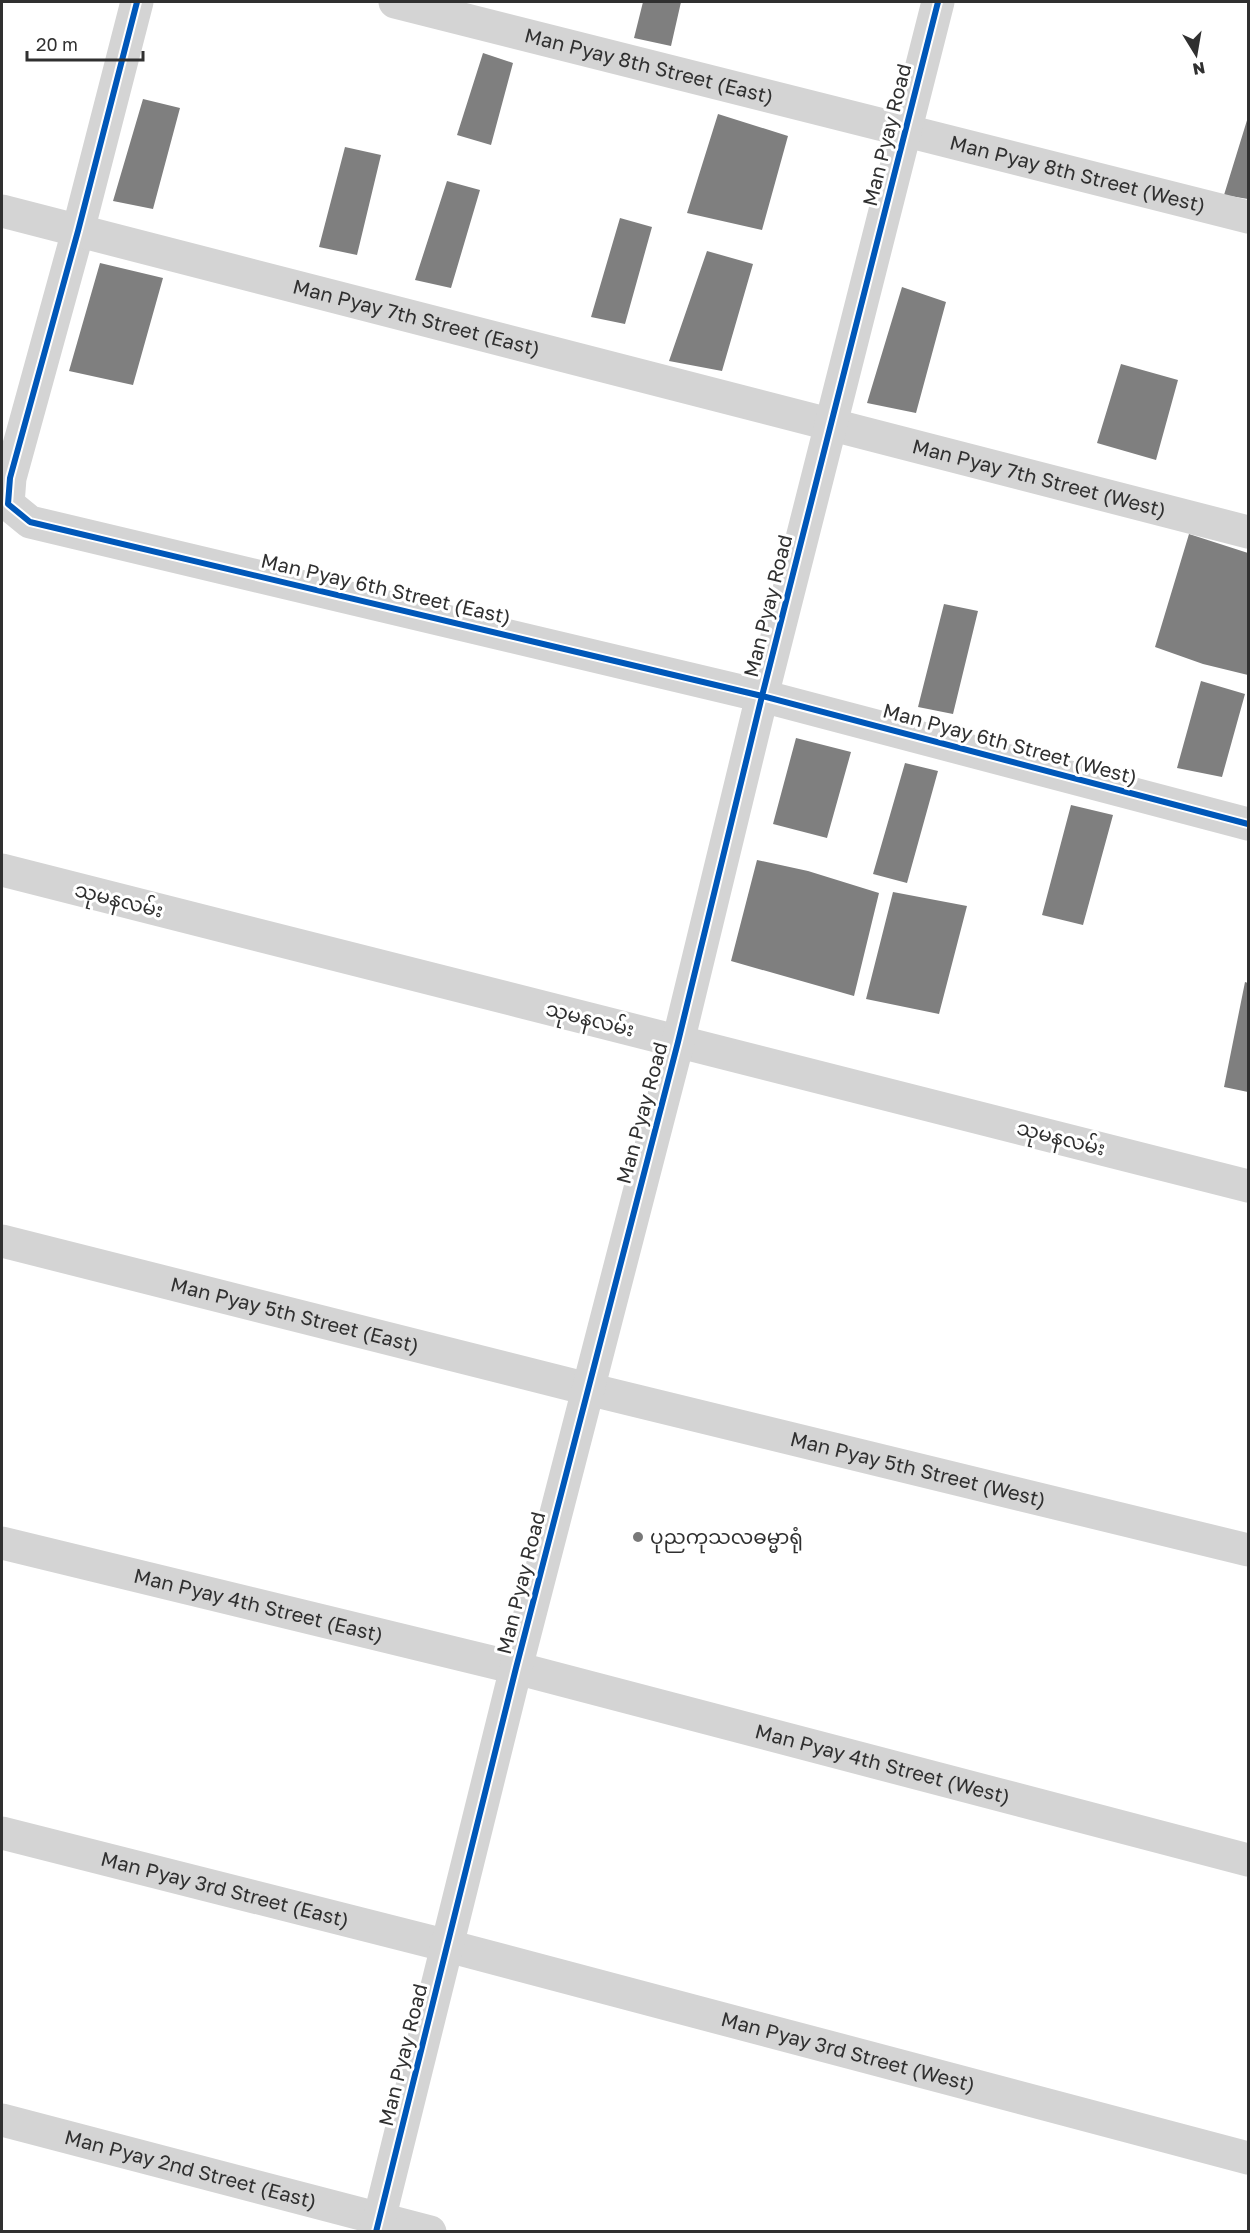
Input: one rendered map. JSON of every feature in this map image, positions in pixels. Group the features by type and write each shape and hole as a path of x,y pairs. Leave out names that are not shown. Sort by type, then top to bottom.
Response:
{"street":[{"path":"78,231 137,2"},
{"name":"Man Pyay 8th Street (East)","path":"395,2 905,130"},
{"name":"Man Pyay Road","path":"378,2225 516,1668 678,1041 762,696 938,2"},
{"name":"Man Pyay 8th Street (West)","path":"905,130 1248,217"},
{"name":"Man Pyay 7th Street (East)","path":"2,211 831,424"},
{"name":"Man Pyay 6th Street (East)","path":"78,231 10,478 8,504 30,522 762,696"},
{"name":"Man Pyay 7th Street (West)","path":"831,424 1248,532"},
{"name":"Man Pyay 6th Street (West)","path":"762,696 1248,824"},
{"name":"သုမနလမ်း","path":"2,870 1248,1186"},
{"name":"Man Pyay 5th Street (East)","path":"2,1240 588,1389"},
{"name":"Man Pyay 5th Street (West)","path":"588,1389 1248,1550"},
{"name":"Man Pyay 4th Street (East)","path":"2,1543 516,1668"},
{"name":"Man Pyay 4th Street (West)","path":"516,1668 1248,1860"},
{"name":"Man Pyay 3rd Street (East)","path":"2,1833 448,1946"},
{"name":"Man Pyay 3rd Street (West)","path":"448,1946 1248,2158"},
{"name":"Man Pyay 2nd Street (East)","path":"2,2120 378,2225 430,2232"}],"building":[{"path":"643,2 681,2 671,46 634,38"},
{"path":"483,53 513,63 491,145 457,135"},
{"path":"143,99 180,108 153,209 113,201"},
{"path":"718,114 788,136 762,230 687,213"},
{"path":"1248,117 1248,199 1224,195"},
{"path":"345,147 381,155 357,255 319,247"},
{"path":"447,181 480,190 451,288 415,280"},
{"path":"620,218 652,227 625,324 591,317"},
{"path":"707,251 753,264 722,371 669,361"},
{"path":"100,263 163,278 133,385 69,371"},
{"path":"902,287 946,302 916,413 867,403"},
{"path":"1121,364 1178,380 1156,460 1097,443"},
{"path":"1189,534 1248,553 1248,675 1203,664 1155,647"},
{"path":"944,604 978,611 953,714 918,707"},
{"path":"1201,681 1245,694 1222,777 1177,768"},
{"path":"796,738 851,752 827,838 773,824"},
{"path":"905,763 938,771 907,883 873,874"},
{"path":"1071,805 1113,815 1083,925 1042,915"},
{"path":"757,860 808,871 879,893 854,996 731,961"},
{"path":"893,892 967,906 939,1014 866,999"},
{"path":"1245,982 1248,983 1248,1092 1224,1087"}],"cycle path":[{"path":"137,2 78,231 10,478 8,504 30,522 762,696 1248,824"},
{"path":"376,2232 516,1668 678,1042 762,696 938,2"}],"place":[{"name":"ပုညကုသလဓမ္မာရုံ","path":"638,1537"}]}
